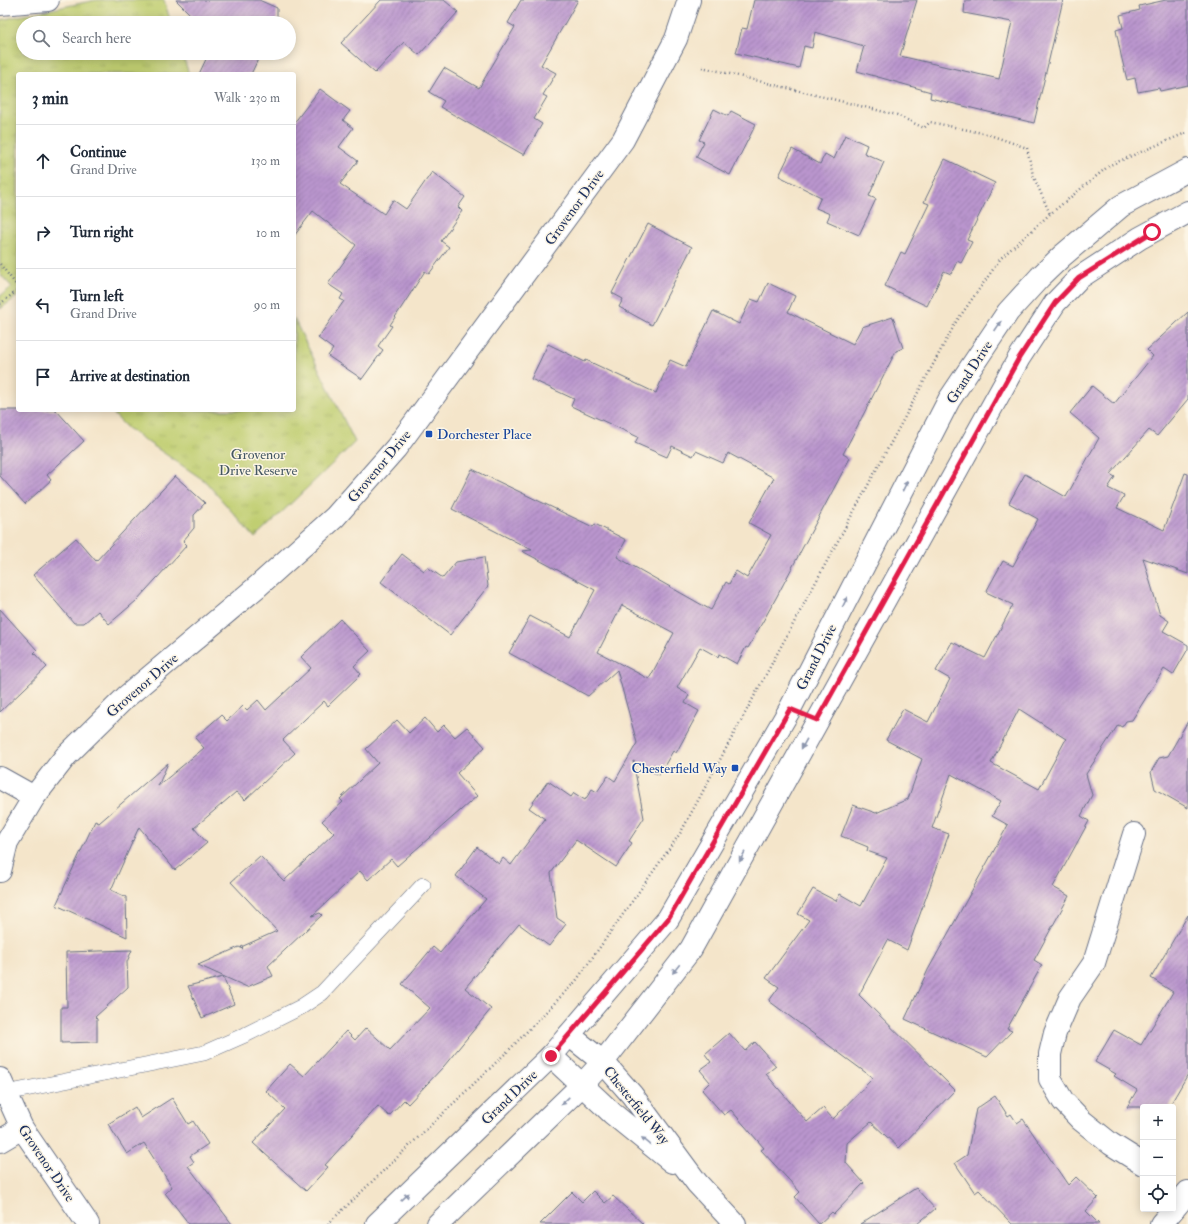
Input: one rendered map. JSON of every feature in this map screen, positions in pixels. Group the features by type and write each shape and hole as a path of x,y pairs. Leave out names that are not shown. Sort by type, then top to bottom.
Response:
{"main road":[{"path":"0,4 48,0"},
{"name":"Grovenor Drive","path":"0,871 7,842 34,797 66,756 126,697 258,586 335,517 396,448 623,140 676,39 689,0"},
{"name":"Grand Drive","path":"377,1224 551,1056 668,919 790,709 949,400 1008,312 1040,277 1062,256 1121,206 1188,170"},
{"path":"438,1224 582,1085 603,1062 691,949 1019,358 1055,303 1079,278 1140,238 1188,212"},
{"path":"1062,256 1079,278"},
{"path":"790,709 817,720"},
{"path":"0,778 34,797"},
{"path":"1134,834 1094,963 1070,998 1055,1033 1050,1054 1050,1079 1063,1101 1081,1120 1111,1144 1140,1162"},
{"name":"Chesterfield Way","path":"569,1035 603,1062 632,1094 697,1183 735,1224"},
{"name":"Chesterfield Way","path":"551,1056 613,1114 697,1183"},
{"name":"Grovenor Drive","path":"3,1086 22,1128 88,1224"},
{"path":"0,1141 22,1128"},
{"path":"1162,1224 1188,1192 1176,1186"}],"lane":[{"path":"3,1086 204,1053 245,1035 301,1007 322,993 423,885"}],"path":[{"path":"702,67 897,115 924,128 930,122 987,134 1027,148 1034,175 1050,214"},
{"path":"328,1224 509,1050 576,981 681,832 956,322 1002,258 1050,214 1110,165 1188,132"},
{"path":"0,264 16,285"},
{"path":"0,304 16,290"}],"green space":[{"path":"96,0 164,0 169,16 19,16"},
{"path":"16,17 16,60 184,60 188,72 16,72 16,297 0,309 0,296 12,287 0,274 0,20"},
{"name":"Grovenor Drive Reserve","path":"296,323 355,442 255,538 205,481 127,428 112,412 296,412"}],"building":[{"path":"176,0 259,0 277,8 277,16 192,16"},
{"path":"381,0 444,0 458,12 419,55 404,42 375,73 341,43"},
{"path":"521,0 578,0 541,65 556,73 543,95 547,97 534,119 542,124 524,155 440,107 444,101 429,92 444,68 479,88 515,27 508,23"},
{"path":"754,0 917,0 900,56 999,79 1012,22 964,13 965,0 1063,0 1034,123 930,98 931,92 857,71 864,46 815,32 812,48 804,46 799,68 736,53 742,28 747,29"},
{"path":"1166,0 1188,0 1188,85 1160,91 1159,88 1138,92 1135,78 1127,80 1121,55 1116,30 1123,28 1120,15 1140,10 1139,6"},
{"path":"206,60 258,60 252,72 200,72"},
{"path":"320,89 350,111 343,120 353,128 339,147 358,161 340,184 384,214 393,200 406,209 432,172 465,197 458,207 462,211 441,241 449,247 429,274 425,271 390,325 392,326 378,346 383,350 362,379 328,356 333,349 318,338 344,301 340,299 343,294 328,284 356,245 313,211 296,233 296,120"},
{"path":"714,109 728,116 731,111 756,124 730,175 696,157 704,142 699,140"},
{"path":"845,135 867,145 864,153 884,162 869,196 876,199 859,235 827,221 830,214 816,208 821,197 779,176 792,149 820,164 825,154 834,159"},
{"path":"945,159 995,183 967,240 972,242 961,263 957,261 951,274 944,271 927,306 885,286 901,252 905,254 929,204 924,202"},
{"path":"648,224 692,247 652,325 619,307 623,299 612,293"},
{"path":"768,283 795,296 788,312 853,344 862,327 893,317 903,348 896,351 843,454 850,458 776,598 748,648 746,647 737,664 719,654 718,657 700,647 677,688 689,695 685,703 699,711 676,753 673,751 659,775 633,761 644,818 629,841 632,843 616,867 576,840 551,873 557,918 566,924 549,946 519,924 465,988 491,1009 444,1066 408,1104 404,1100 389,1116 378,1106 325,1165 328,1167 306,1191 253,1143 285,1109 266,1091 290,1064 304,1076 346,1031 355,1040 366,1028 390,1050 430,1008 402,984 433,947 440,953 486,899 456,876 477,847 499,864 503,858 511,865 545,819 529,808 548,781 571,797 574,793 585,800 592,789 597,792 608,776 615,781 637,743 617,670 588,696 509,653 530,616 570,637 595,590 522,551 532,550 452,509 472,469 593,527 595,524 626,540 617,557 711,610 726,582 729,584 736,571 747,578 771,535 749,523 774,478 728,453 723,463 696,451 693,456 672,446 667,457 635,443 638,437 571,406 574,399 531,379 548,344 656,393 670,360 686,367 713,311 739,324 751,299 759,302","holes":["622,605 674,633 649,679 598,652"]},
{"path":"1188,312 1188,399 1157,436 1149,430 1110,474 1115,477 1108,488 1124,496 1117,508 1164,530 1185,473 1188,474 1188,574 1143,558 1160,615 1169,621 1163,631 1188,645 1188,649 1173,675 1164,669 1132,720 1126,721 1122,727 1118,725 1086,774 1092,795 1081,816 1089,821 1053,887 1069,896 1034,960 1042,965 1007,1029 1012,1031 987,1057 905,1019 928,970 1008,825 992,816 1001,801 951,774 932,828 949,834 907,950 888,940 859,995 955,1090 899,1148 871,1122 847,1143 846,1163 864,1183 834,1214 832,1212 819,1224 795,1197 800,1192 761,1150 764,1148 731,1110 724,1115 702,1090 710,1082 700,1070 711,1062 705,1054 729,1033 745,1051 755,1042 776,1066 766,1074 807,1122 823,1108 833,1119 873,1078 769,1001 779,987 766,978 809,920 798,914 813,889 836,901 840,894 861,906 887,858 867,851 868,847 841,836 853,805 876,813 908,799 922,759 886,740 903,709 928,722 950,679 936,671 952,642 985,658 1013,605 986,592 1003,561 1013,566 1038,519 1009,503 1025,474 1066,497 1099,438 1070,413 1092,386 1114,404 1153,356 1147,350","holes":["1019,709 1066,739 1039,789 991,763"]},
{"path":"0,410 16,410 16,412 58,412 84,441 47,475 51,480 25,504 0,476"},
{"path":"175,476 205,503 194,515 194,528 183,541 187,545 136,601 109,624 98,611 84,623 74,623 33,575 76,538 96,561"},
{"path":"402,554 424,571 427,567 443,578 456,562 484,557 488,586 450,635 381,582"},
{"path":"0,609 37,650 34,653 47,667 0,712"},
{"path":"340,619 370,651 354,666 361,674 328,706 324,701 283,740 295,753 245,800 236,792 194,828 207,843 175,870 139,827 111,890 126,897 127,937 56,905 95,821 99,823 168,763 158,786 204,748 195,738 221,715 227,721 243,706 247,710 258,700 266,710 311,668 301,657"},
{"path":"425,718 437,732 444,725 455,737 467,727 485,747 457,773 477,796 397,866 391,859 368,880 360,871 312,916 320,913 322,915 268,966 273,976 247,987 198,965 239,947 243,949 241,947 277,931 231,882 260,856 284,881 334,833 322,821 343,802 340,799 378,763 366,749 397,720 409,733"},
{"path":"1188,721 1188,808 1155,789 1151,772 1159,758 1168,756"},
{"path":"1188,915 1188,1074 1171,1104 1140,1104 1140,1107 1127,1107 1137,1090 1114,1076 1116,1074 1095,1062 1114,1030 1141,1045 1173,992 1151,978"},
{"path":"132,950 127,962 128,987 95,1017 97,1019 97,1042 61,1043 61,1007 67,1007 66,952"},
{"path":"223,977 234,1004 202,1018 188,986"},
{"path":"995,1096 1008,1116 1011,1114 1017,1123 1023,1119 1068,1185 1076,1177 1098,1198 1086,1211 1099,1224 1012,1224 979,1190 975,1193 955,1163 967,1155 976,1109"},
{"path":"172,1098 188,1124 193,1121 208,1144 190,1156 194,1162 188,1166 232,1224 189,1224 165,1193 172,1187 144,1143 127,1154 108,1124 135,1107 141,1118"},
{"path":"916,1188 935,1209 917,1224 860,1224"},
{"path":"593,1191 605,1203 613,1196 643,1224 540,1224 572,1192 582,1202"}],"place":[{"name":"Dorchester Place","path":"429,434"},
{"name":"Chesterfield Way","path":"735,768"}],"route":[{"path":"551,1056 668,919 790,709 817,720 1019,358 1055,303 1079,278 1140,238 1152,232"}]}
